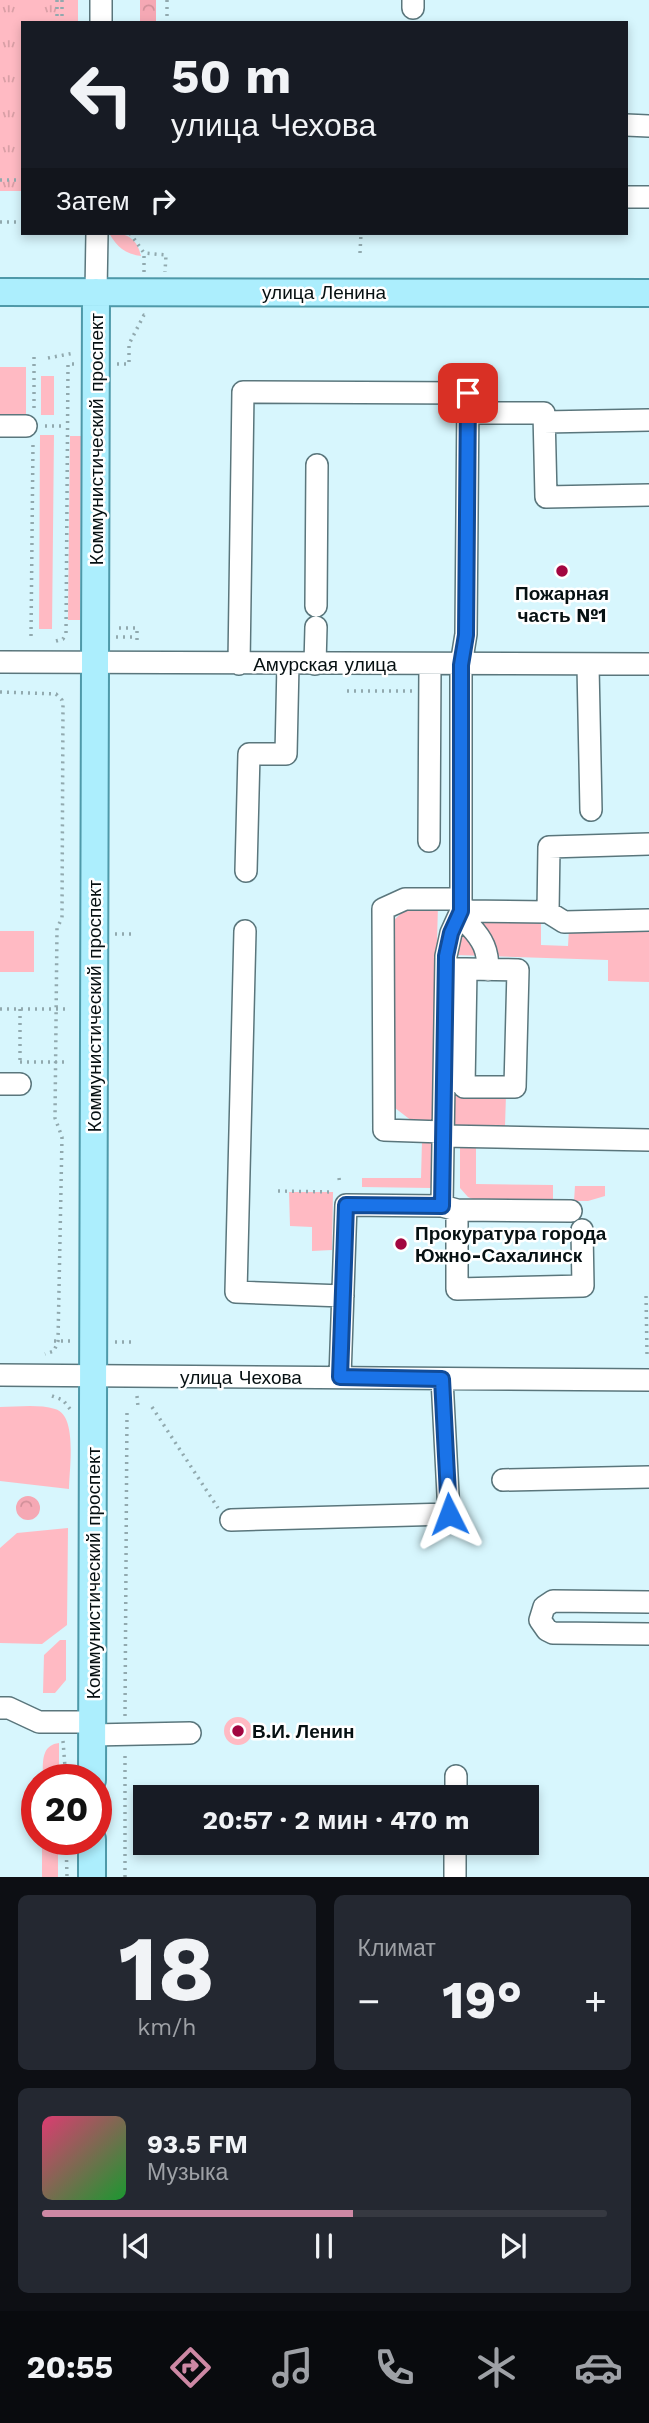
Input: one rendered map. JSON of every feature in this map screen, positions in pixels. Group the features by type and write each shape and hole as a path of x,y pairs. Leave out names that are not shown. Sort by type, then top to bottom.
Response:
{"main road":[{"name":"улица Ленина","path":"0,292 649,293"},
{"name":"Коммунистический проспект","path":"92,1764 96,292"},
{"path":"92,1855 92,1877"}],"street":[{"path":"101,0 101,21"},
{"path":"628,125 649,126"},
{"path":"628,197 649,197"},
{"name":"Коммунистический проспект","path":"96,292 97,235"},
{"path":"239,664 243,392 468,403 544,413 546,497 649,495"},
{"path":"468,403 466,635 461,665 464,907 470,926 484,942 488,970"},
{"path":"544,422 649,420"},
{"path":"0,426 31,426"},
{"path":"315,664 317,465"},
{"name":"Амурская улица","path":"0,662 588,666 649,664"},
{"path":"246,871 249,754 286,754 288,664"},
{"path":"429,841 430,665"},
{"path":"588,666 591,810"},
{"path":"548,912 549,847 649,844"},
{"path":"649,920 564,922 548,912 464,907 405,899 383,909 384,1130 649,1140"},
{"path":"456,969 518,970 515,1087 464,1087 451,933 464,907"},
{"path":"245,931 236,1292 343,1296"},
{"path":"456,969 443,1134 457,1289 583,1286 582,1230"},
{"path":"340,1377 346,1205 571,1211"},
{"name":"улица Чехова","path":"0,1375 649,1380"},
{"path":"231,1520 449,1514 442,1379"},
{"path":"503,1480 649,1478"},
{"path":"649,1602 554,1601 544,1606 540,1620 547,1630 553,1633 649,1634"},
{"path":"0,1707 9,1708 38,1721 92,1728 190,1733"},
{"path":"456,1776 456,1785"},
{"path":"455,1855 455,1877"}],"path":[{"path":"60,0 60,21"},
{"path":"167,0 167,21"},
{"path":"0,180 21,180"},
{"path":"0,222 21,222"},
{"path":"131,235 144,253 166,254"},
{"path":"360,253 361,235"},
{"path":"129,364 129,344 144,315 156,316"},
{"path":"48,358 74,353"},
{"path":"31,636 31,426 34,357"},
{"path":"49,641 60,641 66,633 68,364"},
{"path":"119,628 137,628 137,641"},
{"path":"25,641 37,641"},
{"path":"347,691 430,691"},
{"path":"0,692 50,693 60,696 62,700 62,918 57,929 55,1062 55,1118 62,1137 56,1341 54,1351 37,1354"},
{"path":"116,934 136,934"},
{"path":"0,1009 66,1009"},
{"path":"10,1084 20,1062 20,1009"},
{"path":"20,1062 66,1062"},
{"path":"278,1191 345,1192"},
{"path":"647,1354 646,1294 649,1294"},
{"path":"56,1341 75,1341"},
{"path":"114,1342 134,1342"},
{"path":"137,1395 138,1407"},
{"path":"46,1396 64,1400 72,1415"},
{"path":"152,1408 219,1511 231,1520"},
{"path":"125,1724 127,1410"},
{"path":"64,1730 65,1764"},
{"path":"125,1751 125,1877"},
{"path":"66,1855 66,1877"}],"green space":[{"path":"0,0 78,0 78,21 21,21 21,191 0,191"},
{"path":"140,0 156,0 156,21 140,21"},
{"path":"110,235 130,238 137,245 141,256 130,254"},
{"path":"0,367 26,367 26,415 0,415"},
{"path":"41,376 54,376 54,415 41,415"},
{"path":"40,435 54,435 52,629 39,629"},
{"path":"70,436 81,436 80,620 68,620"},
{"path":"410,905 438,905 432,1122 412,1121 395,1108 394,920"},
{"path":"541,920 541,945 568,946 569,929 649,930 649,982 608,981 608,960 456,955 458,933 477,922"},
{"path":"0,931 34,931 34,972 0,972"},
{"path":"456,977 459,1093 506,1095 505,1126 454,1125"},
{"path":"422,1141 432,1141 431,1188 362,1187 362,1178 421,1178"},
{"path":"460,1145 476,1145 476,1184 553,1185 553,1201 475,1200 468,1197 460,1188"},
{"path":"575,1186 605,1186 605,1196 588,1201 574,1201"},
{"path":"289,1192 333,1192 332,1250 312,1251 312,1227 290,1226"},
{"path":"0,1407 42,1407 62,1413 70,1432 69,1489 0,1481"},
{"path":"28,1496 37,1499 40,1508 37,1517 28,1520 19,1517 16,1508 19,1499"},
{"path":"68,1528 67,1625 42,1644 0,1643 0,1548 17,1533"},
{"path":"60,1640 66,1640 66,1680 55,1693 43,1693 44,1655"},
{"path":"238,1717 248,1721 252,1731 248,1741 238,1745 228,1741 224,1731 228,1721"},
{"path":"59,1743 59,1764 43,1764 48,1748"},
{"path":"42,1855 58,1855 58,1877 42,1877"}],"place":[{"name":"Пожарная часть №1","path":"562,571"},
{"name":"Прокуратура города Южно-Сахалинск","path":"401,1244"},
{"name":"В.И. Ленин","path":"238,1731"}],"route":[{"path":"449,1514 442,1379 340,1377 346,1205 442,1206 446,956 451,933 461,911 461,665 466,635 468,393"}]}
